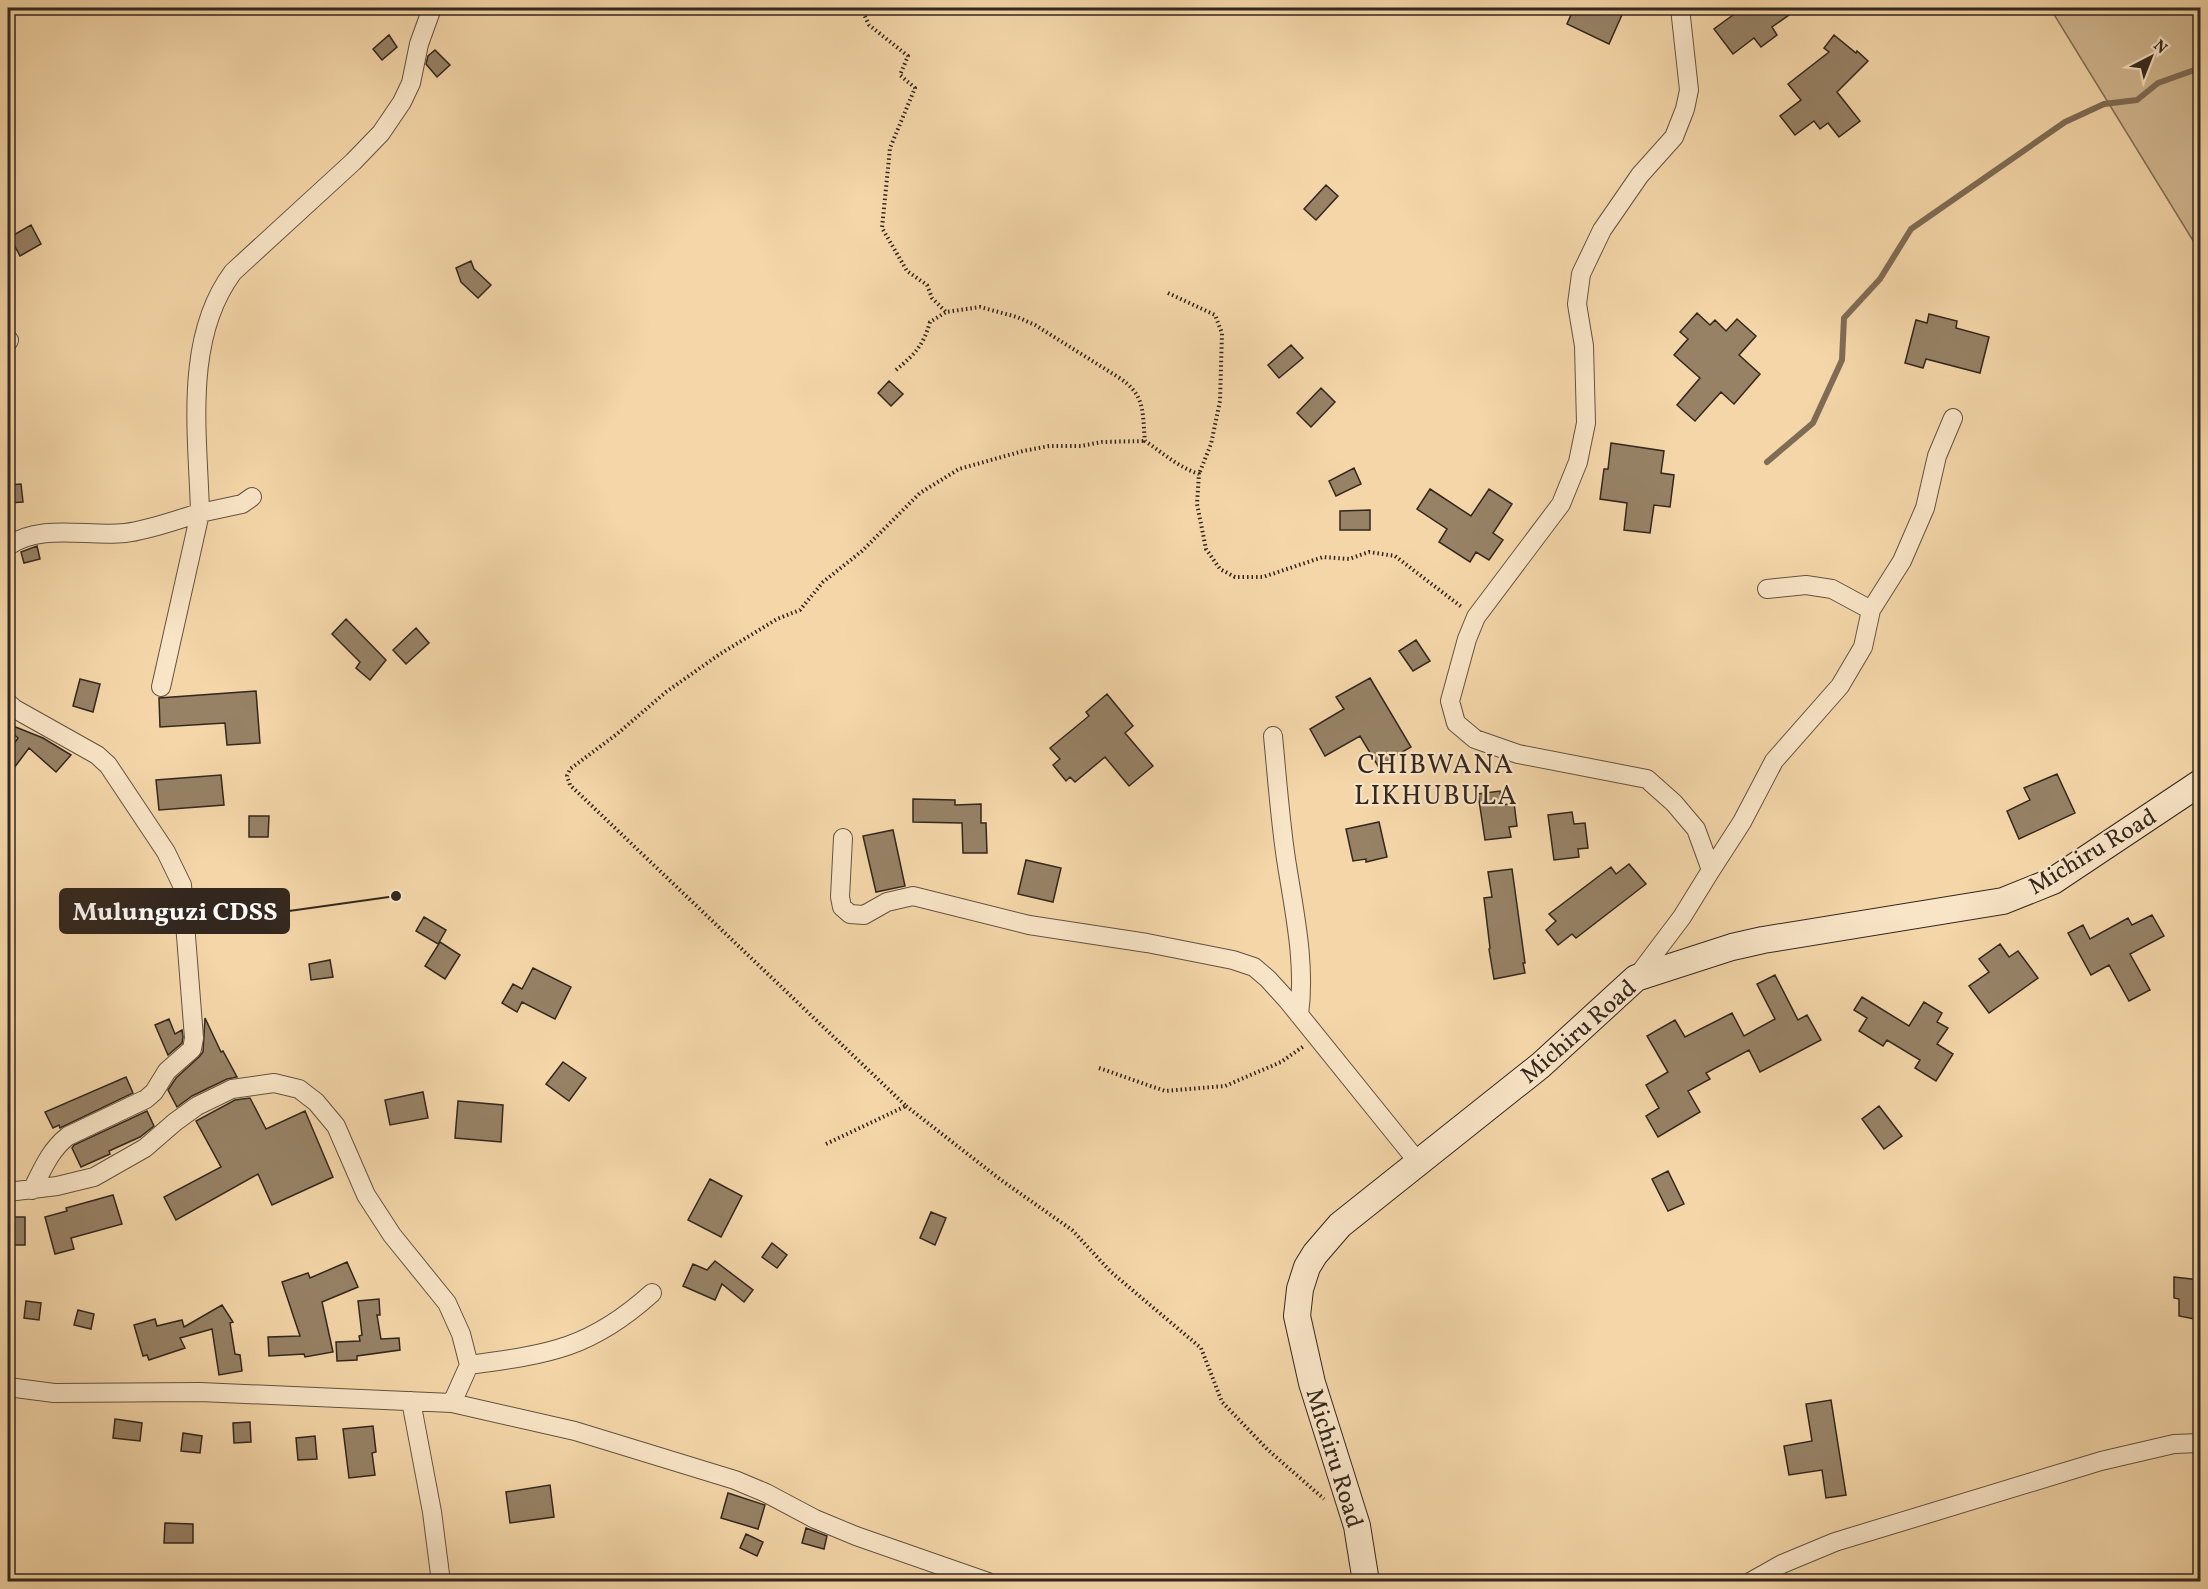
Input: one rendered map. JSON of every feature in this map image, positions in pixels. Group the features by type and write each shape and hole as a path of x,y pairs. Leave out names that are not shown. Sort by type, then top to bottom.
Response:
{"street":[{"path":"161,687 200,513 197,386 199,353 222,287 233,272 353,162 381,133 402,102 411,83 419,44 432,8"},
{"path":"1680,8 1689,90 1685,110 1674,137 1640,174 1602,230 1581,274 1577,304 1584,346 1586,423 1578,462 1561,504 1476,617 1467,639 1450,701 1456,723 1475,739 1518,754 1647,779 1674,803 1696,829 1711,870"},
{"path":"1636,978 1682,917 1742,822 1774,761 1840,686 1863,648 1871,610 1902,561 1925,507 1937,456 1953,418"},
{"path":"8,546 28,537 45,533 106,534 140,531 200,513 242,504 252,497"},
{"path":"1767,589 1806,585 1832,589 1871,610"},
{"path":"8,703 97,755 108,765 166,852 182,885 194,1038 192,1049 167,1071 154,1092 146,1099 68,1136 58,1144 49,1156 32,1190"},
{"path":"1273,736 1284,841 1302,964 1299,1015"},
{"name":"Michiru Road","path":"1366,1581 1357,1526 1307,1360 1298,1316 1300,1289 1307,1267 1326,1239 1340,1225 1541,1065 1636,978 1732,947 1763,940 2003,901 2053,881 2200,783"},
{"path":"843,838 840,897 842,907 850,914 864,915 886,902 913,896 1029,925 1147,943 1233,960 1254,967 1268,979 1299,1015 1418,1162"},
{"path":"8,1192 57,1186 94,1177 145,1148 197,1106 232,1089 274,1083 299,1089 316,1102 336,1126 366,1195 392,1235 447,1304 461,1334 469,1365 452,1403"},
{"path":"469,1365 554,1352 590,1338 615,1324 652,1293"},
{"path":"8,1387 54,1393 200,1392 452,1403 575,1431 735,1480 856,1536 988,1581"},
{"path":"411,1401 432,1512 441,1581"},
{"path":"1750,1581 1782,1564 1835,1542 2101,1461 2174,1444 2200,1443"}],"path":[{"path":"861,8 869,25 908,56 900,75 915,88 890,148 882,228 908,271 927,285 932,298 946,312"},
{"path":"1168,292 1215,315 1222,333 1220,401 1211,444 1199,474 1197,504 1206,549 1220,568 1235,577 1263,577 1323,556 1349,559 1369,552 1395,556 1476,617"},
{"path":"896,370 915,354 925,340 930,322 946,312 980,307 1017,317 1131,385 1140,395 1145,441"},
{"path":"1199,474 1182,469 1167,455 1145,441 1049,446 959,469 920,493 862,551 823,582 800,609 777,619 720,654 666,692 617,734 570,769 567,776 570,784 906,1106 1001,1180 1072,1230 1111,1272 1201,1348 1222,1402 1268,1450 1324,1499 1327,1509"},
{"path":"1099,1068 1165,1091 1225,1086 1281,1062 1317,1037"},
{"path":"826,1144 906,1106"}],"shaded area":[{"path":"2050,8 2200,8 2200,252"}],"building":[{"path":"1574,8 1625,8 1609,44 1567,24"},
{"path":"1727,8 1799,8 1772,27 1777,35 1761,47 1754,38 1733,54 1714,29 1733,15"},
{"path":"389,35 397,47 382,60 373,49"},
{"path":"1834,35 1868,61 1837,92 1860,121 1839,137 1828,123 1820,129 1814,121 1795,135 1780,116 1801,100 1788,84 1829,52 1824,48"},
{"path":"435,50 450,65 437,77 426,64 428,56"},
{"path":"1326,185 1338,196 1316,220 1304,209"},
{"path":"31,225 41,244 20,256 10,237"},
{"path":"471,261 474,269 491,285 478,298 461,282 456,268"},
{"path":"1697,313 1710,325 1715,320 1726,331 1737,319 1756,336 1739,355 1760,374 1734,404 1721,392 1695,421 1677,405 1700,378 1674,355 1688,339 1680,332"},
{"path":"1929,314 1957,321 1956,328 1989,337 1980,373 1926,359 1923,368 1905,363 1916,320 1927,323"},
{"path":"1291,345 1303,358 1279,378 1268,365"},
{"path":"889,381 903,394 891,406 878,393"},
{"path":"1321,388 1335,402 1311,427 1297,413"},
{"path":"1611,443 1664,451 1661,473 1674,475 1670,507 1654,505 1650,533 1624,530 1627,503 1600,499 1604,469 1608,469"},
{"path":"1354,468 1361,484 1336,496 1329,481"},
{"path":"21,484 23,502 8,503 8,485"},
{"path":"1430,489 1471,516 1489,489 1512,504 1493,533 1503,540 1489,560 1476,552 1470,562 1439,542 1447,529 1417,509"},
{"path":"1370,510 1370,530 1340,530 1340,511"},
{"path":"37,546 40,559 24,563 21,552"},
{"path":"346,619 386,660 370,680 356,668 360,662 332,634"},
{"path":"416,628 429,643 406,664 393,650"},
{"path":"1416,640 1430,661 1413,671 1399,651"},
{"path":"1370,678 1411,747 1378,766 1360,736 1325,756 1310,729 1344,709 1336,697"},
{"path":"80,679 100,684 93,712 73,706"},
{"path":"256,691 260,743 227,745 225,723 160,727 159,698"},
{"path":"1107,694 1133,726 1125,733 1153,766 1129,786 1105,757 1075,782 1070,777 1066,781 1053,765 1060,759 1050,748 1089,716 1086,712"},
{"path":"8,724 43,738 71,755 56,772 29,748 8,776 8,752 18,738 8,729"},
{"path":"2057,774 2075,813 2019,839 2007,811 2030,800 2024,788"},
{"path":"221,775 224,805 159,810 156,780"},
{"path":"1500,791 1502,805 1514,803 1517,826 1509,827 1511,837 1485,840 1478,794"},
{"path":"913,799 955,800 955,805 981,804 981,823 986,823 987,853 963,853 962,823 913,822"},
{"path":"1572,812 1574,824 1585,823 1588,848 1578,849 1579,857 1554,860 1548,815"},
{"path":"249,816 269,816 268,837 249,837"},
{"path":"1379,822 1387,857 1366,862 1366,859 1353,861 1346,829"},
{"path":"893,830 905,886 876,892 863,836"},
{"path":"1026,860 1061,868 1053,902 1018,894"},
{"path":"1629,864 1646,884 1576,938 1572,934 1558,945 1546,930 1556,921 1549,914 1611,867 1616,874"},
{"path":"1512,869 1525,973 1494,979 1484,898 1492,897 1488,872"},
{"path":"2152,915 2164,936 2130,954 2150,990 2129,1001 2109,965 2091,975 2068,933 2083,925 2090,939 2128,918 2132,925"},
{"path":"424,917 446,930 438,944 416,931"},
{"path":"440,942 460,955 445,979 425,966"},
{"path":"2000,944 2009,957 2018,951 2038,978 1989,1013 1969,986 1989,972 1979,959"},
{"path":"330,960 333,977 311,980 309,964"},
{"path":"533,968 571,987 555,1019 522,1002 517,1012 502,1003 513,984 522,989"},
{"path":"1775,975 1798,1020 1807,1015 1821,1040 1760,1072 1749,1050 1706,1073 1710,1079 1688,1091 1700,1112 1658,1137 1646,1116 1659,1108 1646,1085 1668,1072 1647,1036 1675,1020 1685,1037 1732,1013 1744,1036 1775,1019 1757,984"},
{"path":"1862,997 1909,1026 1924,1002 1942,1013 1937,1022 1948,1028 1937,1044 1953,1054 1936,1081 1915,1068 1920,1060 1887,1040 1883,1046 1859,1031 1867,1018 1854,1010"},
{"path":"205,1018 221,1052 223,1051 237,1077 227,1079 192,1096 177,1107 168,1090 176,1078 203,1052"},
{"path":"169,1019 175,1034 182,1030 183,1037 182,1043 168,1055 155,1025"},
{"path":"563,1062 586,1078 569,1101 546,1084"},
{"path":"126,1077 133,1093 60,1128 59,1125 53,1128 45,1112"},
{"path":"423,1092 428,1118 390,1125 385,1100"},
{"path":"250,1098 266,1129 305,1111 333,1177 272,1205 258,1174 176,1220 164,1197 221,1167 196,1121 235,1100"},
{"path":"458,1101 503,1105 501,1142 455,1138"},
{"path":"1879,1106 1902,1136 1884,1149 1862,1119"},
{"path":"147,1111 154,1126 140,1137 109,1151 110,1154 81,1167 72,1148 74,1145"},
{"path":"1668,1171 1684,1204 1668,1211 1652,1179"},
{"path":"710,1179 742,1196 721,1237 688,1220"},
{"path":"113,1195 122,1224 71,1238 74,1249 55,1254 45,1217 67,1211 66,1208"},
{"path":"931,1212 946,1218 935,1245 920,1238"},
{"path":"8,1217 25,1217 25,1245 8,1245"},
{"path":"772,1243 787,1255 777,1268 762,1257"},
{"path":"715,1261 753,1290 744,1302 722,1284 715,1300 683,1286 693,1264 707,1270"},
{"path":"347,1262 358,1287 322,1302 333,1352 305,1357 304,1354 269,1356 268,1337 300,1336 282,1282 308,1273 310,1278"},
{"path":"2174,1277 2200,1280 2200,1320 2179,1316 2179,1299 2174,1298"},
{"path":"379,1299 380,1315 377,1315 381,1339 399,1338 400,1350 357,1356 357,1360 337,1361 336,1342 360,1341 359,1336 362,1335 358,1301"},
{"path":"26,1301 41,1303 39,1320 24,1318"},
{"path":"222,1305 233,1322 230,1323 235,1354 240,1355 242,1371 219,1375 212,1329 180,1338 185,1348 149,1360 147,1355 143,1356 134,1325 155,1319 157,1326 182,1320 184,1327"},
{"path":"78,1310 94,1314 91,1329 74,1325"},
{"path":"1831,1400 1846,1495 1826,1498 1822,1470 1789,1475 1784,1446 1812,1441 1806,1404"},
{"path":"115,1419 142,1423 140,1441 113,1438"},
{"path":"250,1422 251,1442 234,1443 233,1423"},
{"path":"373,1426 376,1452 372,1453 375,1475 349,1478 343,1429"},
{"path":"183,1433 202,1436 200,1453 181,1451"},
{"path":"315,1436 317,1459 298,1460 296,1438"},
{"path":"550,1485 554,1517 510,1523 506,1492"},
{"path":"728,1493 765,1505 758,1529 721,1518"},
{"path":"165,1523 193,1524 193,1543 164,1543"},
{"path":"806,1528 827,1536 824,1549 802,1543"},
{"path":"746,1534 763,1542 757,1556 740,1548"}],"waterway":[{"path":"1767,462 1813,423 1842,360 1844,318 1880,279 1911,229 2065,122 2104,104 2137,100 2158,83 2200,68"}],"place":[{"name":"Mulunguzi CDSS","path":"396,896"}],"district":[{"name":"CHIBWANA LIKHUBULA","path":"1436,780"}]}
